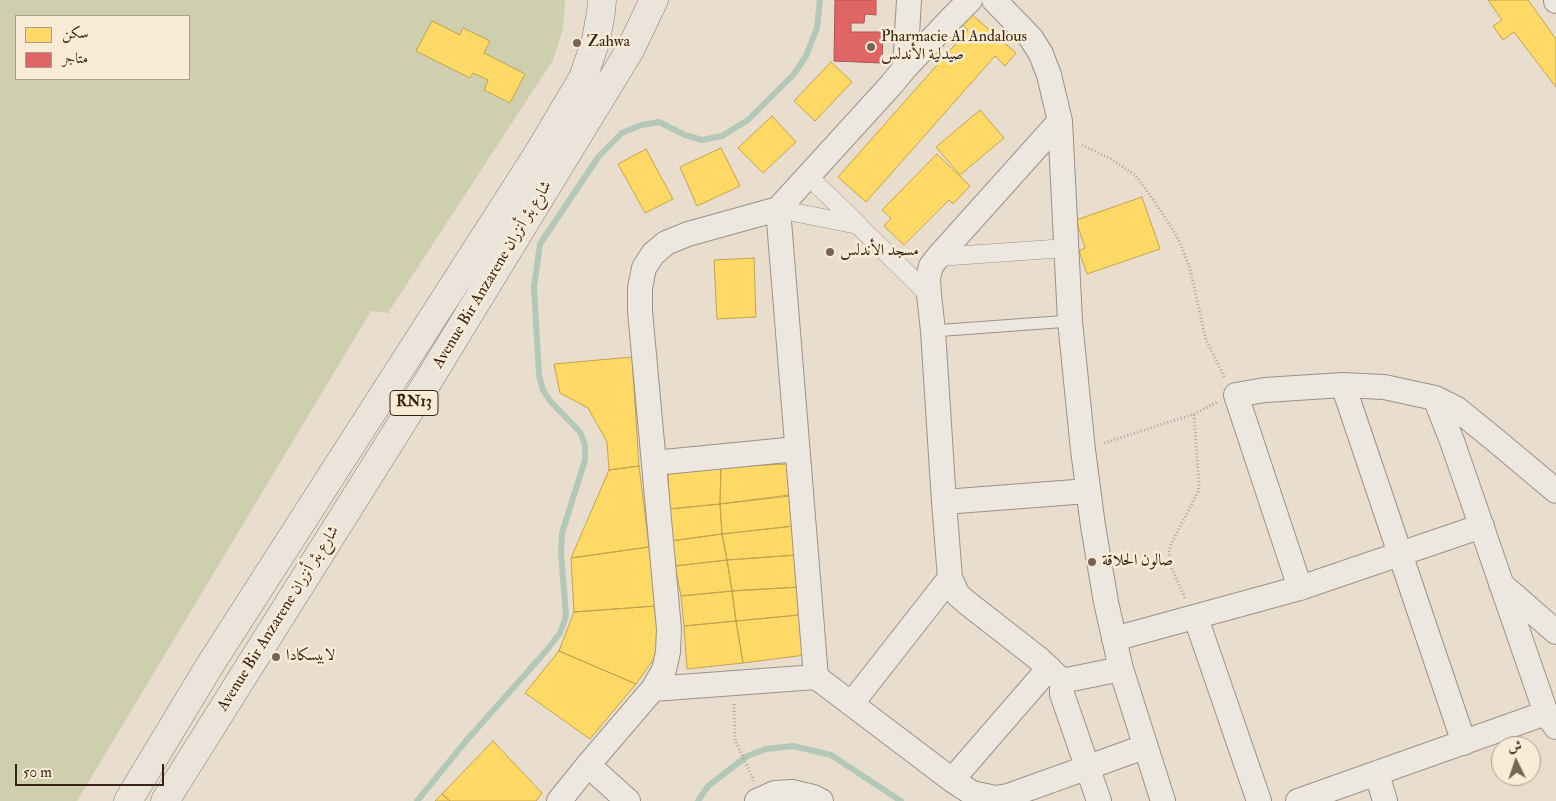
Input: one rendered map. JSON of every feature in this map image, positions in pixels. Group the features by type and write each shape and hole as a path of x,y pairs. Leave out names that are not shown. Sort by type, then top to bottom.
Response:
{"main road":[{"name":"Avenue Bir Anzarene شارع بئر أنزران","path":"128,801 210,665 540,152 583,78 596,40 602,0"},
{"name":"Avenue Bir Anzarene شارع بئر أنزران","path":"165,801 427,383 630,50 654,0"}],"street":[{"path":"905,68 909,0"},
{"path":"816,677 778,209 905,68 970,0"},
{"path":"994,0 1031,38 1049,75 1060,128 1070,321 1093,526 1121,669 1162,801"},
{"path":"1060,128 938,256 931,266 928,278 934,331 950,578 958,595 1056,675 1099,801"},
{"path":"808,176 929,294"},
{"path":"559,801 653,689 664,670 668,652 669,629 640,312 640,288 644,268 653,254 666,243 688,234 778,209 858,225"},
{"path":"938,256 1066,248"},
{"path":"1343,385 1464,743"},
{"path":"1300,588 1236,394 1265,390 1343,385 1384,387 1435,398 1457,409 1556,492"},
{"path":"1298,801 1464,743 1551,720 1435,398"},
{"path":"654,463 796,449"},
{"path":"944,502 1088,490"},
{"path":"1114,639 1300,588 1482,526"},
{"path":"852,703 950,578"},
{"path":"1501,584 1556,632"},
{"path":"1196,618 1259,801"},
{"path":"952,780 1056,675 1121,669"},
{"path":"653,689 816,677 952,780 972,792 995,799 1144,747"},
{"path":"588,765 628,801"},
{"path":"1377,774 1385,801"},
{"path":"757,801 775,793 792,792 821,801"}],"lane":[{"path":"934,331 1070,321"}],"path":[{"path":"1060,128 1135,175 1148,192 1181,245 1190,269 1206,340 1224,376 1236,394 1194,414 1083,450"},
{"path":"1194,414 1198,492 1171,544 1169,558 1177,582 1196,618"},
{"path":"734,683 735,740 752,778"}],"green space":[{"path":"0,0 565,0 563,29 553,60 388,313 371,311 77,801 0,801"}],"building: سكن":[{"path":"1488,0 1528,0 1556,39 1556,87 1514,32 1503,40 1493,26 1502,20"},
{"path":"970,13 1016,53 1005,66 995,56 866,202 838,177 968,30 961,23"},
{"path":"432,21 460,35 463,28 490,41 484,53 525,74 510,103 484,90 488,80 473,73 470,78 416,51"},
{"path":"831,62 852,82 815,121 794,101"},
{"path":"980,110 1004,138 960,175 936,147"},
{"path":"772,116 796,142 763,173 738,148"},
{"path":"721,148 740,186 697,206 680,167"},
{"path":"646,149 673,199 645,213 618,164"},
{"path":"937,154 970,186 953,204 949,200 904,245 884,226 891,218 882,210"},
{"path":"1142,197 1160,249 1087,274 1079,251 1085,248 1076,220"},
{"path":"754,258 756,317 717,319 714,260"},
{"path":"632,357 639,466 609,470 607,442 588,408 560,393 554,364"},
{"path":"789,464 789,495 720,504 721,467"},
{"path":"639,466 649,547 571,558 609,470"},
{"path":"721,467 720,504 669,509 668,471"},
{"path":"790,496 794,526 722,534 720,504"},
{"path":"720,504 722,534 671,541 669,509"},
{"path":"794,526 797,555 727,560 722,534"},
{"path":"722,534 727,560 675,566 671,541"},
{"path":"649,547 656,606 574,612 571,558"},
{"path":"797,555 799,587 732,591 727,560"},
{"path":"727,560 732,591 681,596 675,566"},
{"path":"799,587 799,615 736,621 732,591"},
{"path":"732,591 736,621 684,626 681,596"},
{"path":"656,606 661,649 636,684 559,651 574,612"},
{"path":"799,615 805,655 743,663 736,621"},
{"path":"736,621 743,663 687,669 684,626"},
{"path":"559,651 636,684 590,739 525,693"},
{"path":"493,741 542,793 536,801 450,801 442,794"},
{"path":"442,794 450,801 435,801"}],"building: متاجر":[{"path":"835,0 876,0 876,15 865,14 864,23 851,23 851,32 883,32 882,63 834,61"}],"waterway":[{"path":"417,801 466,741 546,651 560,633 566,616 561,552 562,533 585,460 585,445 580,432 550,401 543,390 539,375 534,287 540,244 599,156 622,133 641,125 659,122 685,135 702,140 722,136 748,120 794,74 806,56 817,28 820,0"},
{"path":"698,801 708,786 747,756 766,749 793,746 831,755 901,801"}],"place":[{"name":"Zahwa","path":"577,43"},
{"name":"Pharmacie Al Andalous صيدلية الأندلس","path":"871,47"},
{"name":"مسجد الأندلس","path":"830,252"},
{"name":"صالون الحلاقة","path":"1092,562"},
{"name":"لابيسكادا","path":"276,657"}]}
